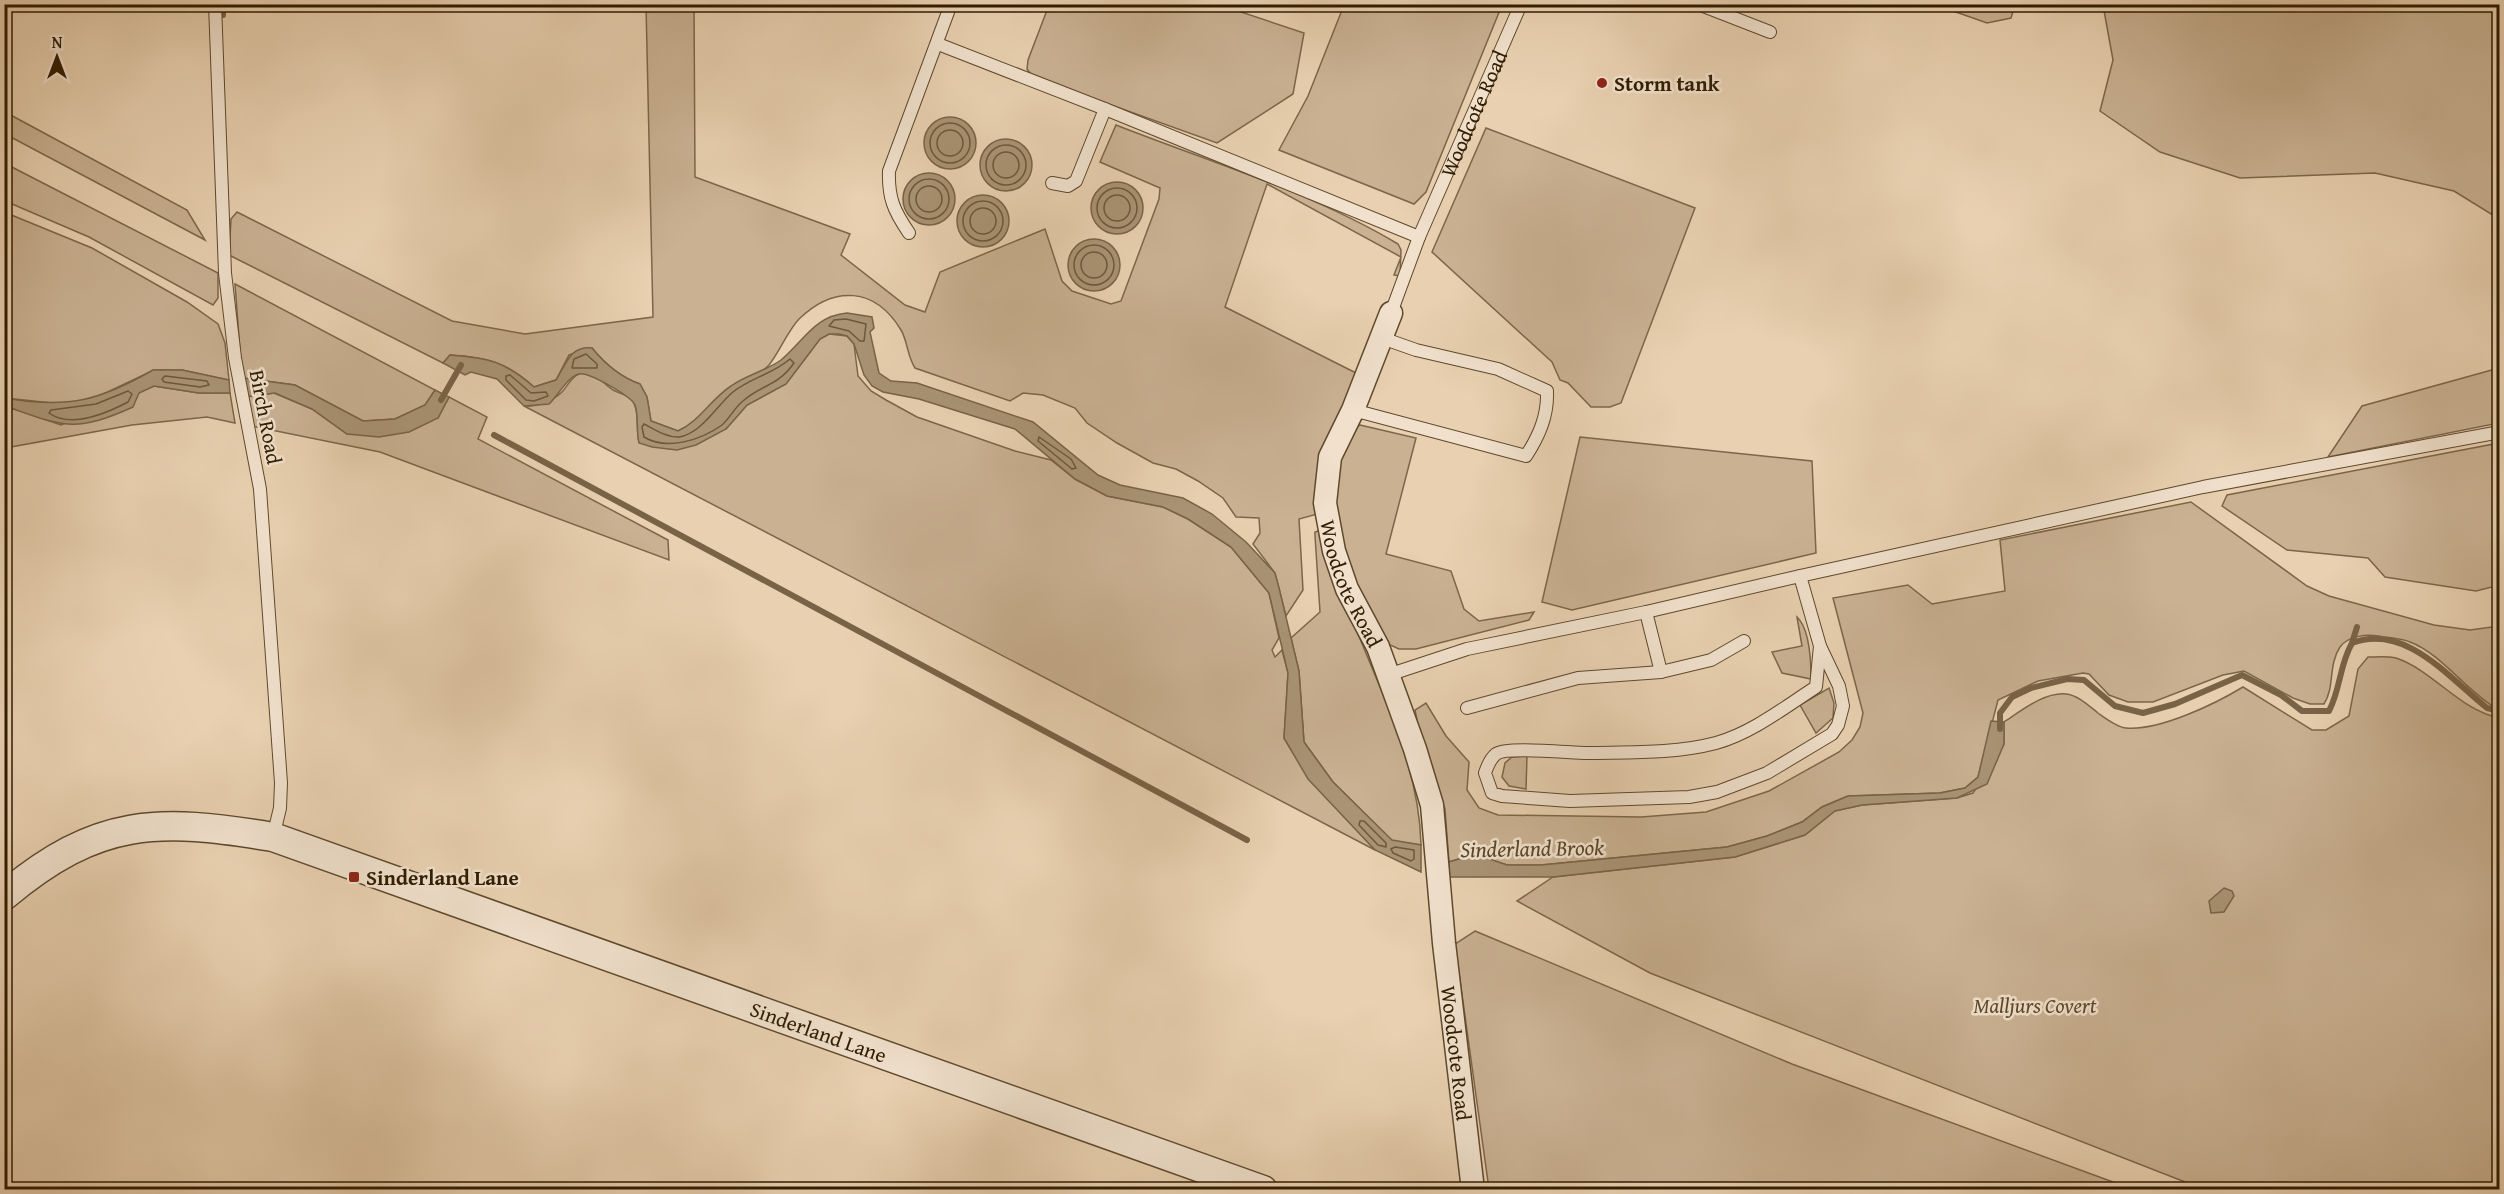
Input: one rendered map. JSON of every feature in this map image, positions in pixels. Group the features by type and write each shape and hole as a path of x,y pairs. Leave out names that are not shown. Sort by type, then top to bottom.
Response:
{"street":[{"name":"Woodcote Road","path":"1391,313 1353,410 1330,456 1325,503 1334,551 1347,589 1378,647 1427,785 1435,827 1444,943 1473,1190"},
{"name":"Sinderland Lane","path":"4,896 53,860 86,843 117,831 148,825 190,825 273,837 349,861 1263,1190"}],"lane":[{"name":"Birch Road","path":"215,4 225,273 242,402 260,489 268,580 281,783 280,808 273,837"},
{"path":"909,233 896,214 888,192 889,171 951,4"},
{"name":"Woodcote Road","path":"1391,313 1419,237 1521,4"},
{"path":"1698,4 1770,32"},
{"path":"938,44 1105,109 1419,237"},
{"path":"1052,183 1068,186 1076,181 1105,109"},
{"path":"1353,410 1526,456 1539,435 1547,391 1498,369 1416,350 1382,338"},
{"path":"1388,675 1467,649 1646,612 2203,487 2499,432"},
{"path":"1800,576 1820,646 1839,686 1843,706 1838,725 1832,734 1817,745 1767,773 1717,792 1666,798 1570,801 1526,799 1492,793 1488,784 1485,773 1488,765 1497,753 1506,749 1559,754 1680,750 1717,742 1746,730 1816,687 1820,646"},
{"path":"1646,612 1661,672"},
{"path":"1467,708 1578,678 1661,672 1711,660 1744,641"}],"green space":[{"path":"694,4 695,177 850,234 841,255 905,305 925,312 940,272 1045,229 1062,281 1072,291 1111,304 1121,301 1159,199 1160,188 1100,162 1116,125 1295,193 1365,225 1398,244 1401,257 1267,184 1225,307 1356,373 1321,513 1299,519 1303,590 1286,616 1275,573 1253,544 1260,533 1259,518 1236,517 1223,498 1198,481 1176,469 1153,463 1117,443 1087,423 1075,408 1043,395 1023,393 1010,401 915,368 901,330 879,305 867,299 840,296 826,300 812,308 795,324 765,369 730,387 693,422 678,431 651,421 647,397 640,384 613,369 592,348 569,355 556,380 534,387 505,366 485,359 450,355 443,363 229,255 231,219 237,212 452,321 525,334 653,317 646,5"},
{"path":"1049,5 1220,5 1304,33 1293,94 1217,143 1033,77 1027,69 1028,60"},
{"path":"1344,5 1502,5 1426,192 1414,204 1279,150 1308,96"},
{"path":"1936,5 2015,5 2011,18 1987,23"},
{"path":"2103,5 2499,5 2499,219 2454,191 2375,173 2240,178 2160,152 2100,111 2113,60"},
{"path":"5,112 187,210 205,240 5,134"},
{"path":"1486,128 1695,208 1621,403 1610,407 1591,407 1568,383 1560,380 1552,362 1432,252"},
{"path":"4,163 218,273 218,298 213,305 89,237 5,201"},
{"path":"4,212 92,248 187,302 218,324 225,343 229,380 182,370 154,370 95,398 61,404 5,398"},
{"path":"1401,258 1400,276 1394,275"},
{"path":"235,284 435,390 425,405 395,419 363,421 295,385 242,378"},
{"path":"829,334 847,336 854,344 858,376 871,391 917,417 1015,451 1051,460 1075,479 1107,496 1163,507 1188,519 1231,547 1269,593 1279,638 1272,650 1275,657 1282,650 1288,673 1284,738 1309,779 1375,850 524,406 549,401 562,392 577,375 585,373 594,375 613,390 634,402 639,442 726,429 747,405 786,384 820,339"},
{"path":"2499,368 2499,423 2328,457 2362,406"},
{"path":"154,386 199,393 230,393 235,423 207,417 132,425 5,448 5,406 61,425"},
{"path":"274,393 312,409 347,434 438,418 449,397 487,417 478,439 668,540 669,560 380,452 251,426 245,397"},
{"path":"1360,425 1416,438 1386,554 1451,571 1464,609 1479,621 1534,612 1529,620 1416,649 1399,649 1388,644 1346,570 1333,479 1350,432"},
{"path":"1580,437 1812,461 1816,553 1572,610 1542,602"},
{"path":"2499,443 2500,585 2476,591 2385,577 2368,558 2287,550 2222,506 2227,495"},
{"path":"2191,502 2307,586 2329,596 2434,625 2470,630 2499,626 2499,705 2494,707 2484,700 2421,647 2402,640 2373,635 2352,638 2340,647 2334,661 2324,704 2310,704 2293,698 2244,671 2223,675 2153,702 2128,702 2109,695 2089,674 2083,673 2038,681 1998,700 1978,777 1965,788 1940,793 1848,796 1822,807 1802,822 1767,836 1727,847 1541,865 1507,865 1474,854 1449,862 1445,809 1422,745 1415,710 1426,703 1446,736 1469,762 1467,790 1479,808 1498,815 1641,817 1706,812 1769,791 1839,752 1852,740 1860,727 1863,713 1833,598 1908,585 1932,604 2005,591 2000,540"},
{"path":"1324,529 1343,595 1403,748 1418,812 1421,845 1392,841 1333,782 1304,742 1299,671 1291,638 1320,612 1315,532"},
{"path":"1797,617 1807,637 1811,679 1782,673 1772,652 1802,646"},
{"name":"Malljurs Covert","path":"2368,657 2393,657 2410,664 2471,707 2499,718 2499,1189 2203,1189 1650,973 1517,901 1553,877 1735,857 1805,835 1834,811 1862,805 1957,798 1973,793 2004,744 2004,722 2033,703 2058,694 2075,696 2119,726 2139,728 2186,715 2243,687 2312,730 2326,730 2349,716 2358,669"},
{"path":"1829,688 1834,703 1833,718 1816,733 1800,705"},
{"path":"1527,756 1526,789 1509,786 1502,777 1505,763 1512,757"},
{"path":"1475,931 1792,1064 2132,1189 1489,1189 1455,944"}],"water":[{"path":"945,117 955,117 969,124 976,143 969,162 955,169 945,169 935,165 928,158 924,148 924,138 928,128 935,121"},
{"path":"1001,139 1011,139 1025,146 1032,165 1025,184 1011,191 1001,191 991,187 984,180 980,170 980,160 984,150 991,143"},
{"path":"924,173 934,173 948,180 955,199 948,218 934,225 924,225 914,221 907,214 903,204 903,194 907,184 914,177"},
{"path":"1112,182 1122,182 1136,189 1143,208 1136,227 1122,234 1112,234 1102,230 1095,223 1091,213 1091,203 1095,193 1102,186"},
{"path":"978,195 988,195 1002,202 1009,221 1002,240 988,247 978,247 968,243 961,236 957,226 957,216 961,206 968,199"},
{"path":"1089,239 1099,239 1113,246 1120,265 1113,284 1099,291 1089,291 1079,287 1072,280 1068,270 1068,260 1072,250 1079,243"},
{"path":"847,313 872,317 874,328 870,332 879,373 891,381 917,383 1033,422 1098,475 1120,485 1183,498 1212,514 1246,542 1275,573 1299,671 1304,742 1333,782 1392,840 1421,845 1421,872 1375,850 1308,779 1284,738 1288,673 1269,593 1231,547 1188,519 1163,507 1107,496 1075,479 1015,429 919,399 883,392 872,386 864,375 854,344 847,336 829,334 820,339 786,384 747,405 726,429 696,445 677,450 639,443 635,405 618,391 591,376 579,374 575,376 549,404 524,406 497,379 471,372 465,375 443,363 450,355 495,362 514,371 534,387 556,380 573,353 584,348 592,348 613,369 640,384 647,397 651,421 678,431 693,422 731,386 781,360 818,324 836,315"},
{"path":"153,370 182,370 229,380 230,393 199,393 154,386 139,393 133,407 113,416 81,424 55,422 5,406 5,398 47,403 82,400 116,389"},
{"path":"242,378 295,385 363,421 395,419 425,405 435,390 449,397 438,418 409,432 379,437 347,434 312,409 275,393 245,397"},
{"path":"1991,721 2004,722 2004,744 1987,784 1957,798 1862,805 1835,811 1805,835 1735,857 1553,877 1449,877 1449,862 1475,854 1507,865 1541,865 1727,847 1767,836 1802,822 1822,807 1848,796 1940,793 1965,788 1978,777"},
{"path":"2224,888 2232,891 2234,896 2224,912 2211,913 2209,901"}],"waterway":[{"path":"223,4 223,15"},
{"name":"Sinderland Brook","path":"441,400 461,365"},
{"path":"494,435 1247,840"},
{"path":"2352,643 2357,627"},
{"name":"Sinderland Brook","path":"2000,729 2000,713 2012,697 2031,688 2067,679 2084,680 2115,706 2143,713 2175,704 2242,675 2281,695 2302,711 2329,711 2352,643 2372,639 2391,640 2426,657 2487,708 2500,711"}],"place":[{"name":"Storm tank","path":"1602,83"},
{"name":"Sinderland Lane","path":"354,877"}]}
